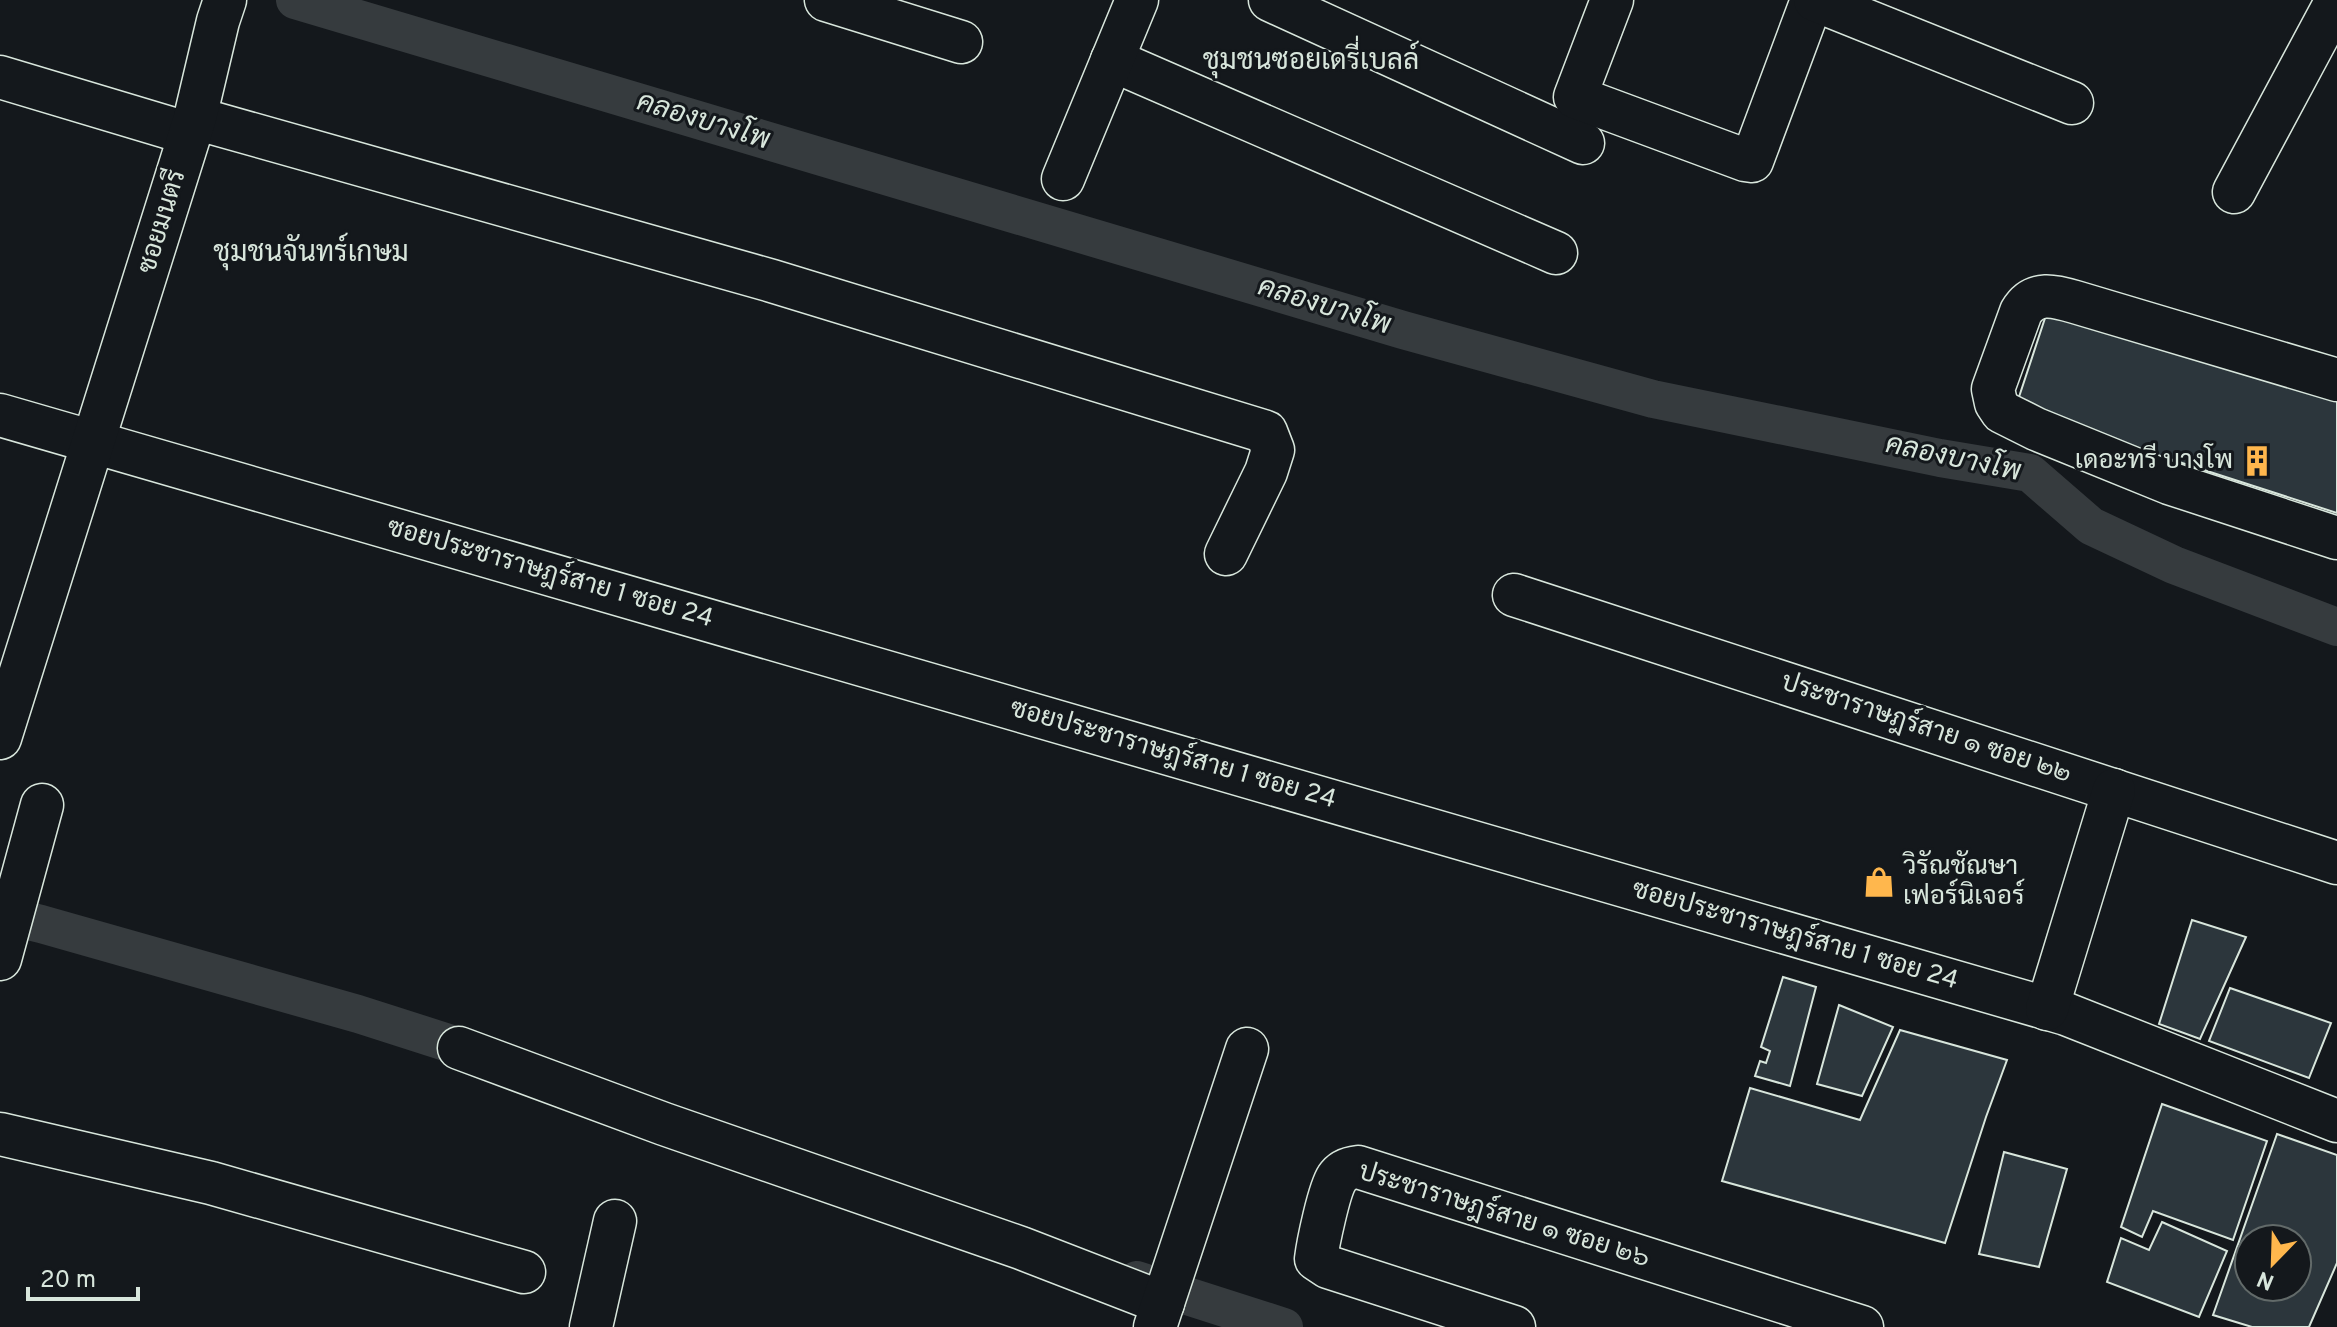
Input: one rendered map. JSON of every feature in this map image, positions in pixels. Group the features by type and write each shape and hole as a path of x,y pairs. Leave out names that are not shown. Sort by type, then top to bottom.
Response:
{"street":[{"path":"826,0 961,42"},
{"path":"1063,179 1137,0"},
{"path":"1270,0 1583,143"},
{"path":"1612,0 1575,97 1745,160 1752,161 1813,0 2072,103"},
{"path":"2234,192 2337,0"},
{"name":"ซอยมนตรี","path":"0,738 192,126 222,10"},
{"path":"1112,60 1556,253"},
{"path":"0,77 772,281 1266,432 1273,450 1266,472 1226,554"},
{"path":"2337,380 2090,306 2046,296 2029,302 2021,312 1993,389 2002,412 2036,429 2169,483 2337,538"},
{"name":"ซอยประชาราษฎร์สาย 1 ซอย 24","path":"0,415 2066,1014 2337,1121"},
{"name":"ประชาราษฎร์สาย ๑ ซอย ๒๒","path":"1514,595 2337,863"},
{"path":"2047,1009 2114,790"},
{"path":"3,950 42,805"},
{"path":"459,1048 664,1124 1165,1298 1247,1049"},
{"path":"0,1134 211,1183 524,1272"},
{"name":"ประชาราษฎร์สาย ๑ ซอย ๒๖","path":"1514,1327 1328,1267 1316,1259 1318,1241 1336,1179 1347,1168 1358,1167 1862,1327"},
{"path":"591,1327 615,1221"}],"building":[{"name":"เดอะทรี บางโพ","path":"2049,306 2337,396 2337,513 2015,409"},
{"path":"2192,920 2246,937 2200,1039 2159,1024"},
{"path":"1783,977 1816,987 1790,1086 1755,1076 1760,1061 1766,1063 1770,1051 1761,1047"},
{"path":"2230,988 2331,1023 2309,1078 2209,1041"},
{"path":"1839,1005 1893,1027 1862,1096 1817,1084"},
{"path":"1900,1030 2007,1060 1945,1243 1722,1181 1750,1088 1860,1120"},
{"path":"2162,1104 2267,1141 2239,1223 2233,1223 2233,1240 2153,1211 2142,1237 2121,1227"},
{"path":"2277,1134 2337,1155 2337,1263 2309,1327 2252,1327 2213,1315 2233,1258 2233,1303 2313,1303 2313,1223 2246,1223"},
{"path":"2004,1152 2067,1169 2039,1267 1979,1254"},
{"path":"2162,1222 2227,1251 2199,1317 2107,1282 2121,1238 2149,1250"}],"waterway":[{"name":"คลองบางโพ","path":"295,0 1403,330 1653,399 1940,458 2030,473 2091,526 2174,565 2337,627"},
{"path":"0,914 358,1014 489,1056"},
{"path":"1137,1280 1284,1327"}],"place":[{"name":"เดอะทรี บางโพ","path":"2257,461"},
{"name":"วิรัณชัณษา เฟอร์นิเจอร์","path":"1879,882"}],"district":[{"name":"ชุมชนซอยเดรี่เบลล์","path":"1311,62"},
{"name":"ชุมชนจันทร์เกษม","path":"311,254"}]}
